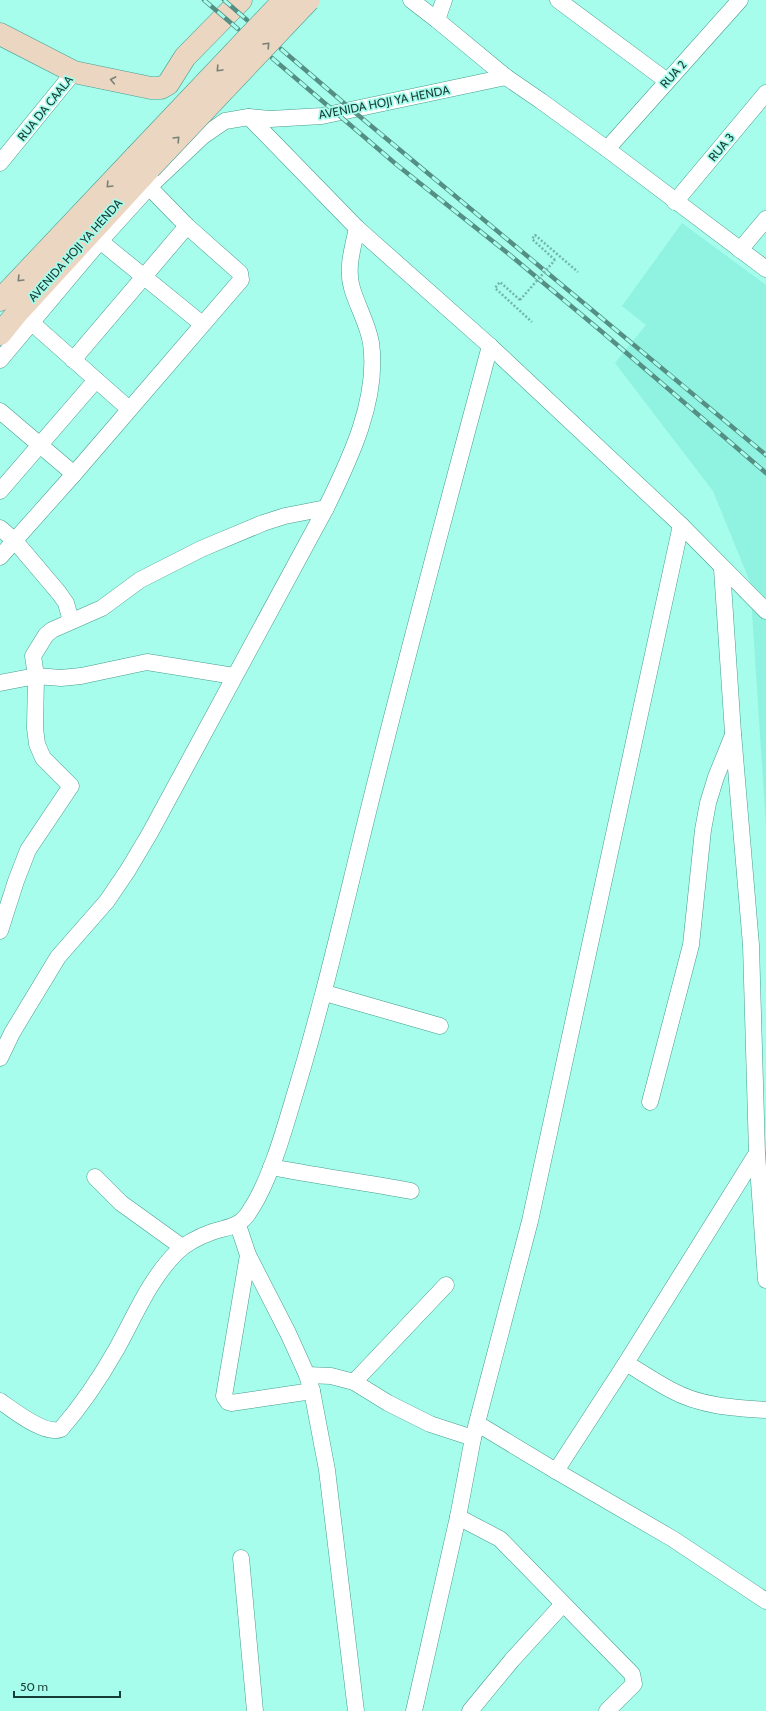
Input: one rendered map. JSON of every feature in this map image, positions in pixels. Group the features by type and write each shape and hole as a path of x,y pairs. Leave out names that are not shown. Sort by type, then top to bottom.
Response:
{"main road":[{"path":"2,38 74,72 151,88 161,88 168,84 185,57 241,0"},
{"path":"145,170 284,0"},
{"path":"0,300 145,170 309,0"},
{"name":"AVENIDA HOJI YA HENDA","path":"0,334 145,170"}],"street":[{"path":"411,0 506,77 608,149 675,202 766,269"},
{"path":"437,20 444,0"},
{"path":"558,0 667,81"},
{"name":"RUA 2","path":"608,149 740,0"},
{"name":"RUA DA CAALA","path":"0,163 74,72"},
{"name":"AVENIDA HOJI YA HENDA","path":"0,360 100,241 145,170 203,136 225,121 249,117 270,119 322,116 506,77"},
{"name":"RUA 3","path":"675,202 766,93"},
{"path":"249,117 357,228 490,346 681,525 722,569 766,611"},
{"path":"0,557 74,474 239,283 241,276 187,226 145,170"},
{"path":"740,250 766,219"},
{"path":"73,360 187,226"},
{"path":"0,1058 6,1029 58,957 74,937 96,915 128,870 175,788 234,676 326,508 352,456 372,382 372,357 370,341 351,287 350,271 357,228"},
{"path":"100,241 202,324"},
{"path":"32,323 129,409"},
{"path":"0,1401 39,1426 55,1431 61,1429 100,1378 137,1310 154,1282 172,1257 182,1247 197,1238 213,1231 238,1225 251,1210 271,1167 287,1123 325,993 394,703 490,346"},
{"path":"0,491 96,380"},
{"path":"0,411 74,474"},
{"path":"0,931 16,881 28,850 71,786 43,758 37,744 35,728 36,676 33,656 42,640 52,630 102,608 140,580 201,549 263,523 285,516 326,508"},
{"path":"414,1711 476,1431 530,1221 681,525"},
{"path":"0,528 15,541 63,598 71,621"},
{"path":"722,569 733,733 751,945 757,1153 766,1280"},
{"path":"0,683 36,676 61,678 81,676 147,662 234,676"},
{"path":"650,1102 691,945 702,830 708,803 716,777 733,733"},
{"path":"325,993 440,1026"},
{"path":"556,1471 626,1363 757,1153"},
{"path":"271,1167 411,1191"},
{"path":"95,1177 121,1203 182,1247"},
{"path":"238,1225 248,1255 288,1333 307,1374 312,1391 327,1470 356,1711"},
{"path":"248,1255 224,1396 226,1400 231,1403 312,1391"},
{"path":"354,1382 446,1286"},
{"path":"626,1363 672,1391 688,1397 718,1406 766,1410"},
{"path":"307,1374 336,1376 354,1382 388,1403 430,1424 476,1431 556,1471 673,1538 766,1601"},
{"path":"458,1517 500,1539 631,1672 634,1677 634,1684 607,1711"},
{"path":"241,1558 255,1711"},
{"path":"470,1711 512,1660 563,1604"}],"path":[{"path":"532,322 495,288 500,282 520,300 555,260 532,239 535,235 578,272"}],"shaded area":[{"path":"682,223 766,285 766,826 750,582 713,491 615,363 646,325 622,306"}],"railway":[{"path":"204,0 238,29"},
{"path":"224,0 247,20"},
{"path":"281,49 766,455"},
{"path":"272,58 397,165 510,255 601,331 766,473"}]}
